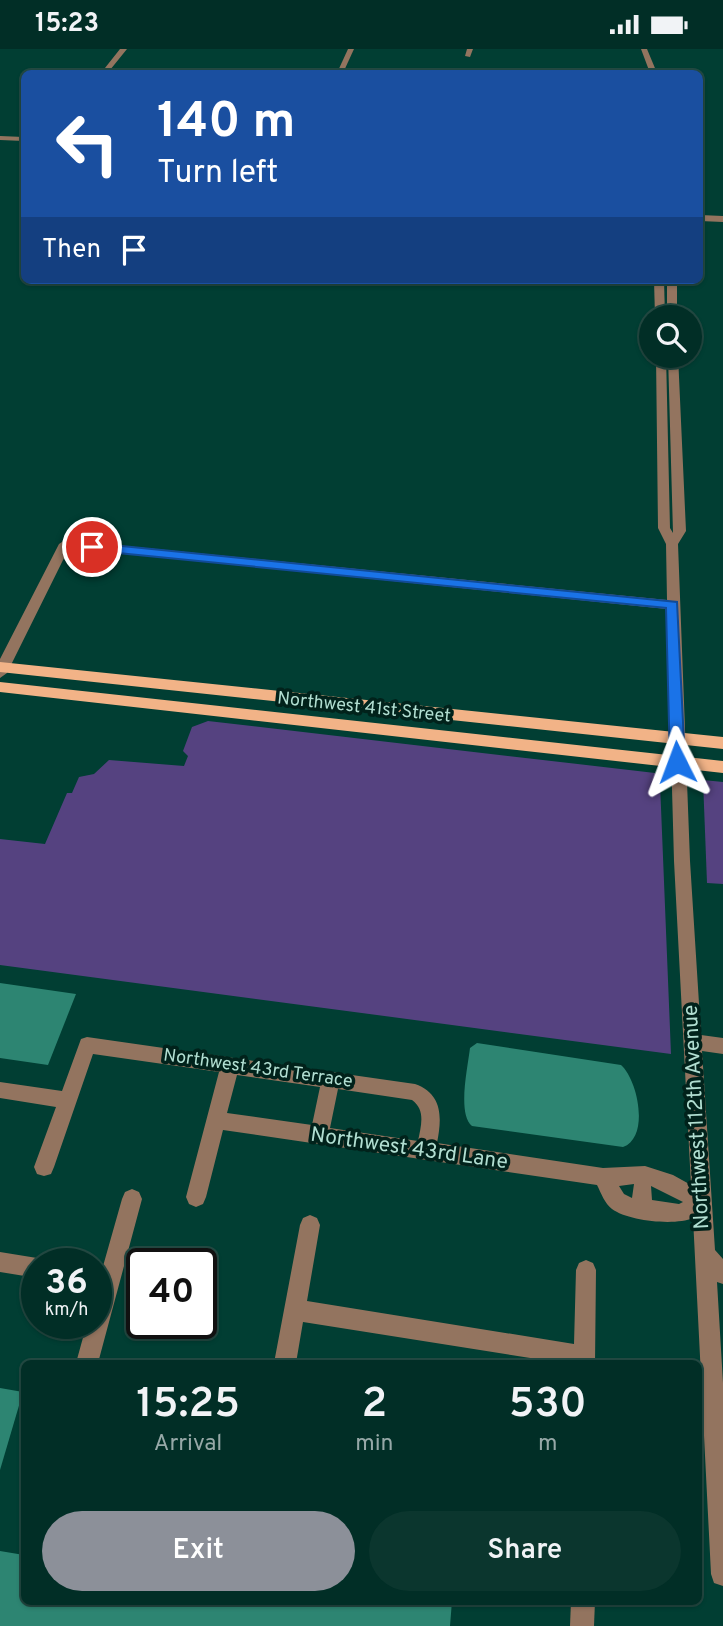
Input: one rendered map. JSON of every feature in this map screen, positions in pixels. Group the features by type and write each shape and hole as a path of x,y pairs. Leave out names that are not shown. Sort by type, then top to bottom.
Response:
{"main road":[{"name":"Northwest 41st Street","path":"1,669 413,712 453,720 677,748 723,743"},
{"name":"Northwest 41st Street","path":"0,687 723,750"},
{"name":"Northwest 41st Street","path":"677,748 723,767"}],"street":[{"path":"107,70 124,49"},
{"path":"342,70 351,49"},
{"path":"644,49 653,70"},
{"path":"0,138 21,139"},
{"path":"703,218 723,219"},
{"path":"659,284 660,305"},
{"path":"672,284 673,305"},
{"path":"661,368 664,528 672,544 677,748"},
{"path":"672,544 680,531 674,368"},
{"path":"1,669 65,544 672,605"},
{"name":"Northwest 112th Avenue","path":"677,748 723,1574"},
{"path":"694,1042 723,1046"},
{"name":"Northwest 43rd Terrace","path":"68,1100 87,1045 331,1079 409,1091 427,1099 432,1114 426,1151"},
{"path":"196,1197 230,1065"},
{"path":"319,1136 331,1079"},
{"path":"0,1090 68,1100 44,1167"},
{"name":"Northwest 43rd Lane","path":"216,1120 610,1178 624,1185 662,1189 667,1185"},
{"name":"Northwest 43rd Lane","path":"610,1178 625,1175 661,1179 667,1185 679,1187 702,1204"},
{"path":"610,1178 617,1201 642,1209 680,1214 702,1204"},
{"path":"642,1187 642,1209"},
{"path":"112,1254 132,1199"},
{"path":"286,1360 310,1225"},
{"path":"705,1255 723,1274"},
{"path":"0,1262 21,1265"},
{"path":"295,1310 584,1360 586,1270"},
{"path":"88,1360 92,1339"},
{"path":"582,1626 583,1605"}],"shaded area":[{"path":"208,721 655,773 660,783 671,1054 0,965 0,839 45,844 67,793 72,793 79,777 94,774 109,760 184,766 188,756 183,751 192,727"},
{"path":"703,780 723,782 723,884 707,883"},
{"path":"0,983 76,994 48,1065 0,1058"},
{"path":"477,1043 621,1065 632,1083 638,1108 639,1121 631,1141 623,1147 472,1126 464,1101 470,1048"},
{"path":"0,1388 21,1392 21,1399 0,1470"},
{"path":"0,1551 21,1554 21,1605 452,1605 450,1626 0,1626"}],"route":[{"path":"92,547 672,605 677,762"}]}
